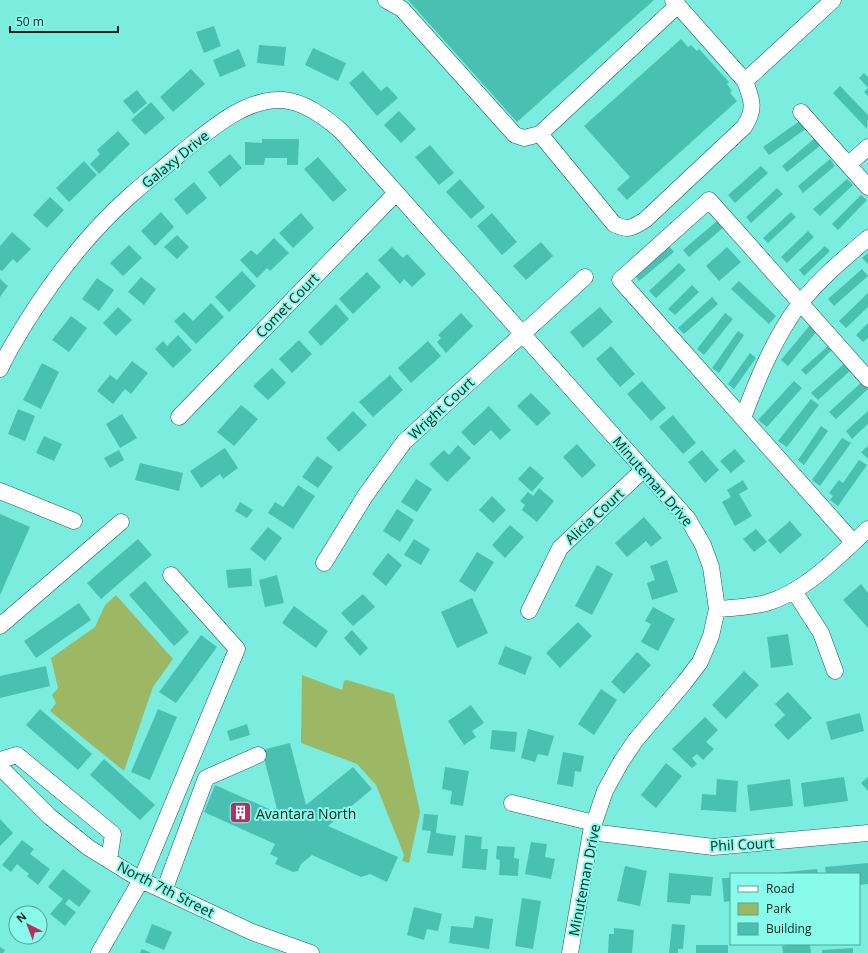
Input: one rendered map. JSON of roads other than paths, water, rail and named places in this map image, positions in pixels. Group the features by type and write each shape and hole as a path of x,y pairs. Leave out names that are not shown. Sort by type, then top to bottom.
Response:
{"street":[{"path":"386,0 402,9 515,135 524,138 540,134 676,3 745,81 752,101 751,116 744,127 645,220 634,228 623,228 614,224 540,134"},
{"path":"745,81 833,0"},
{"name":"Galaxy Drive","path":"0,369 36,306 72,257 105,220 132,194 192,144 223,121 246,108 269,101 284,100 300,104 315,112 341,131 396,193"},
{"path":"801,112 868,187"},
{"path":"848,165 868,147"},
{"name":"Minuteman Drive","path":"396,193 688,519 703,545 711,567 717,609 711,636 700,662 635,741 621,762 605,791 593,827 570,953"},
{"name":"Comet Court","path":"178,417 396,193"},
{"path":"853,542 620,280 709,200 868,379"},
{"path":"743,418 773,346 801,303 845,258 868,238"},
{"name":"Wright Court","path":"324,563 365,496 404,442 585,277"},
{"name":"Alicia Court","path":"529,611 560,548 643,470"},
{"path":"0,491 74,521"},
{"path":"0,626 121,522"},
{"path":"717,609 745,607 767,602 794,590 819,573 868,529"},
{"path":"99,953 141,880 237,649 171,575"},
{"path":"794,590 821,634 836,671"},
{"path":"0,760 17,755 113,834 109,860"},
{"path":"164,890 206,778 258,756"},
{"name":"North 7th Street","path":"0,768 50,816 89,848 141,880 252,932 311,953"},
{"name":"Phil Court","path":"512,803 593,827 713,847 868,833"}],"place":[{"name":"Avantara North","path":"241,813"}]}
